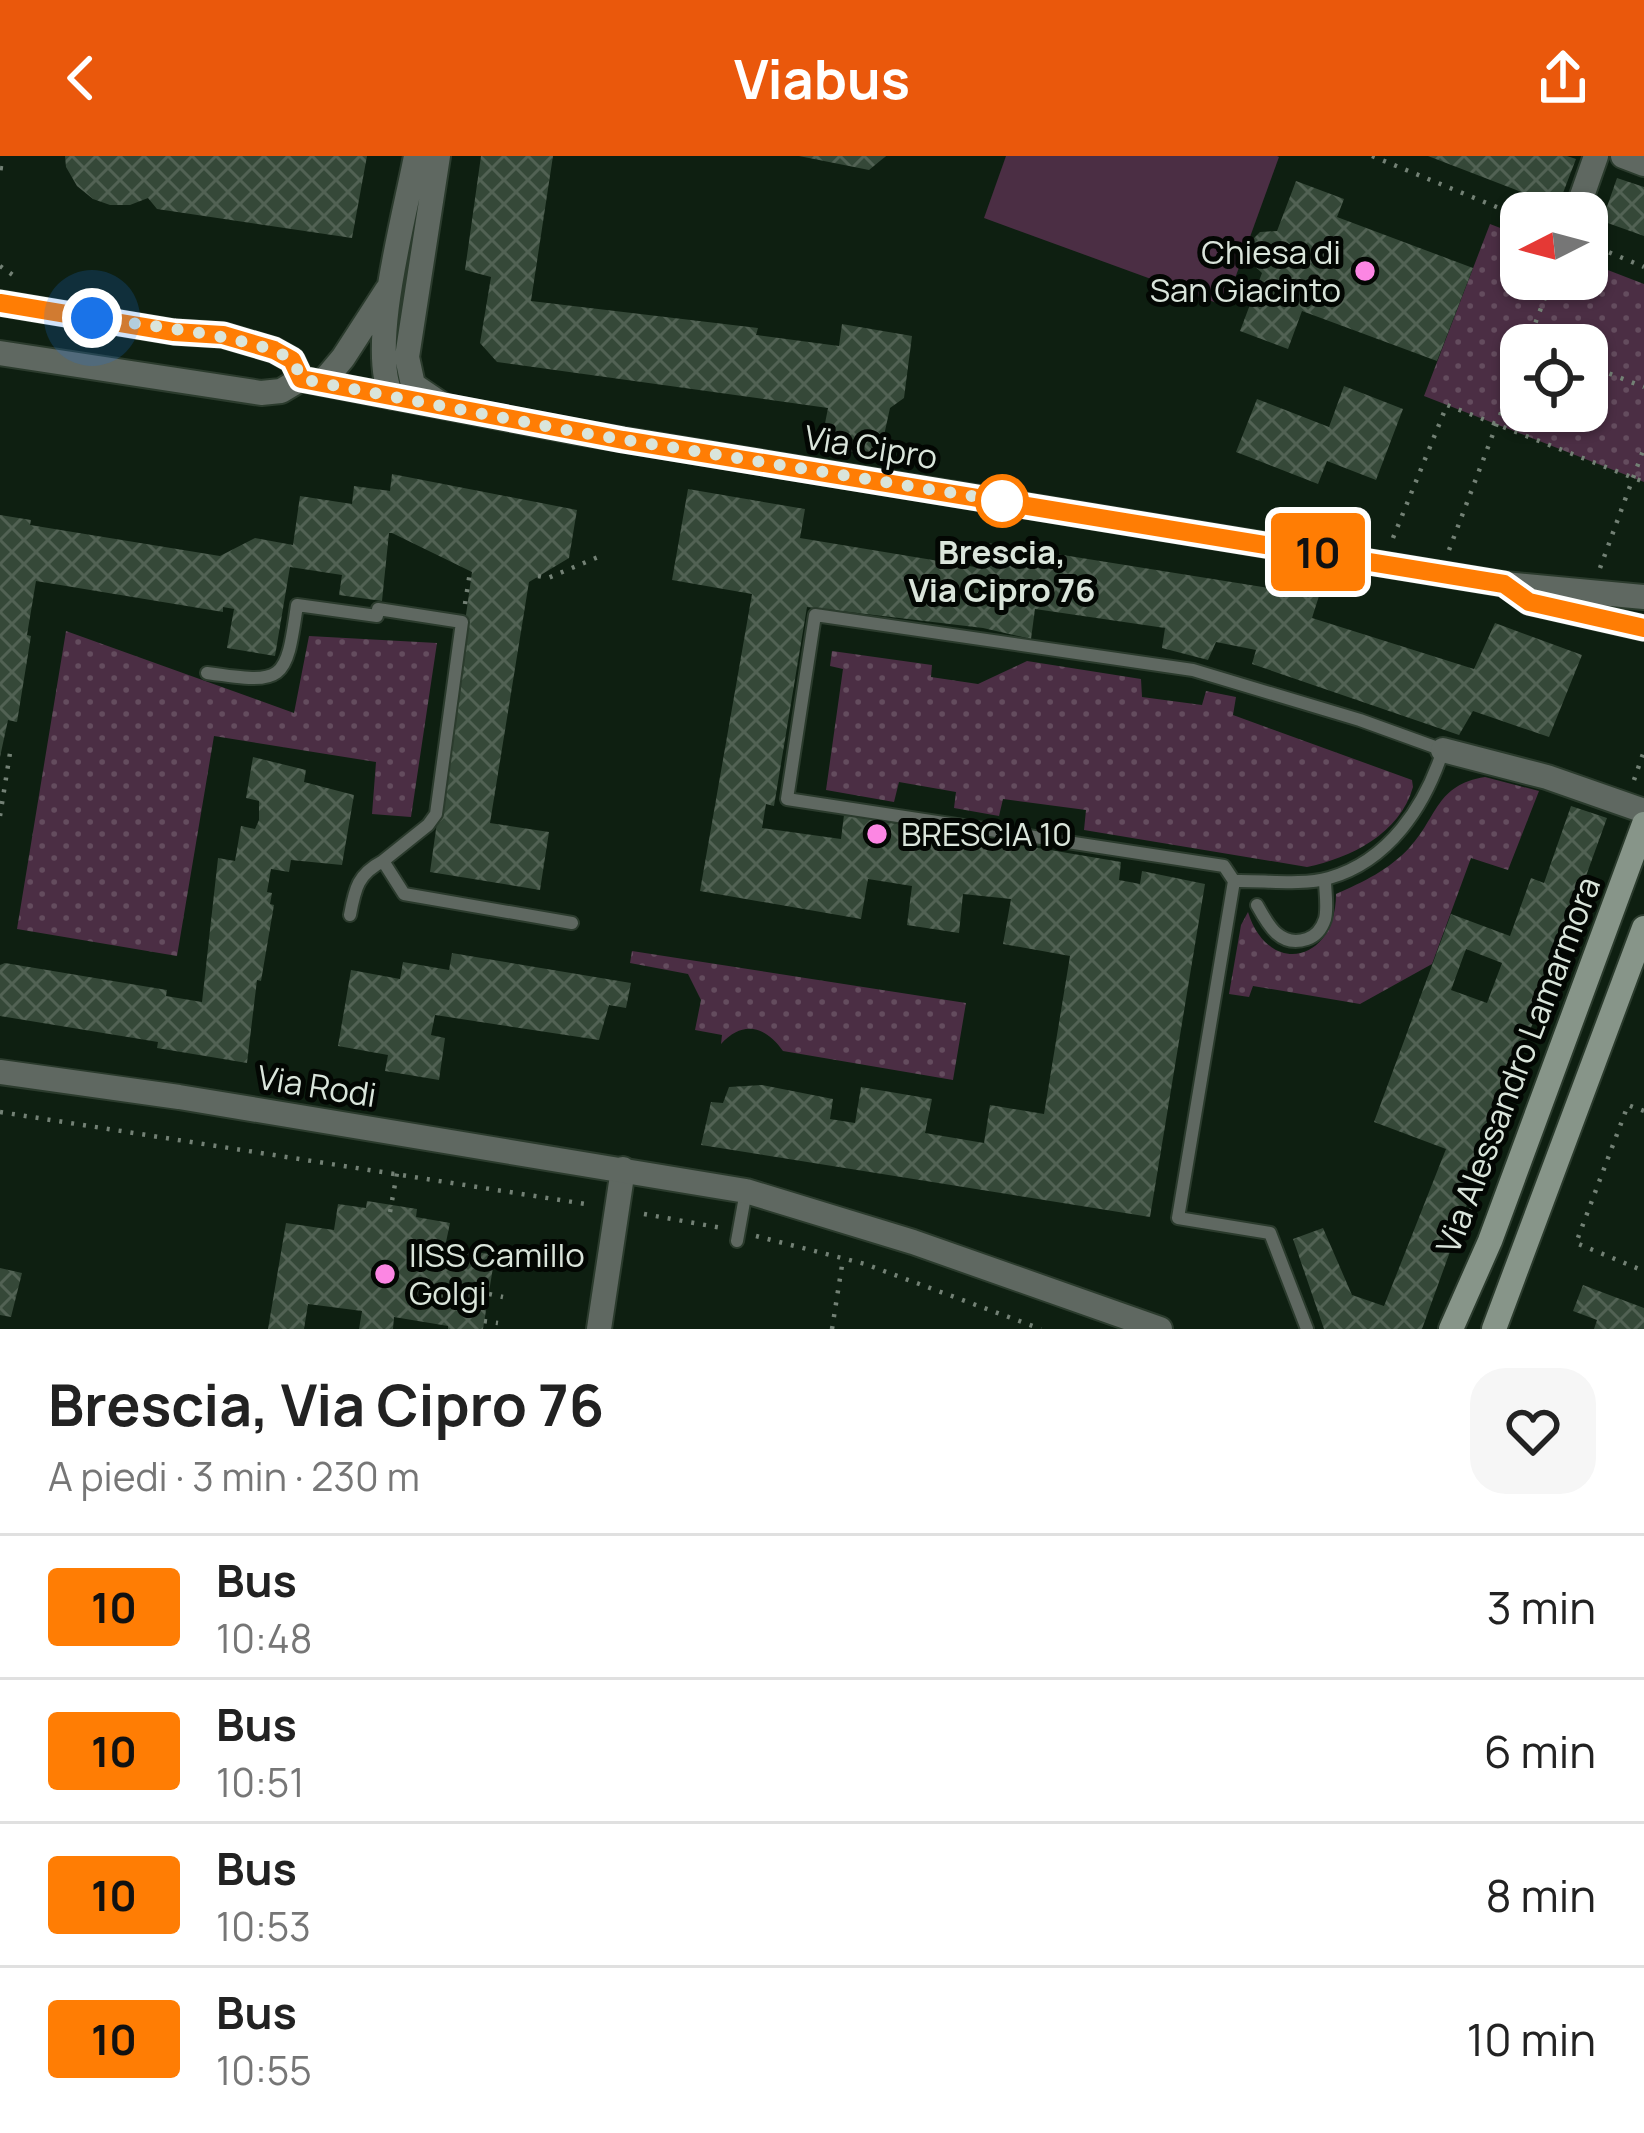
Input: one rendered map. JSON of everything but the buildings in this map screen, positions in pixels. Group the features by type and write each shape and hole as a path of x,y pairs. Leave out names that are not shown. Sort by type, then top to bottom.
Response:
{"main road":[{"name":"Via Alessandro Lamarmora","path":"1451,1329 1490,1241 1644,824"},
{"name":"Via Alessandro Lamarmora","path":"1494,1329 1644,928"}],"street":[{"path":"392,397 383,371 391,283 416,156"},
{"path":"438,156 407,357 413,385 446,407"},
{"path":"1583,192 1596,156"},
{"path":"1623,156 1644,164"},
{"path":"312,381 344,358 391,283"},
{"name":"Via Cipro","path":"0,303 174,332 223,335 274,350 292,360 312,381"},
{"name":"Via Cipro","path":"0,353 261,393 312,381 771,465 1504,584 1644,597"},
{"name":"Via Cipro","path":"1504,584 1529,602 1644,628"},
{"path":"1444,750 1547,777 1644,811"},
{"name":"Via Rodi","path":"0,1072 179,1096 746,1191 890,1234 1160,1329"},
{"path":"599,1329 623,1169"}],"lane":[{"path":"206,673 256,680 274,677 291,649 297,605 376,616 378,609 462,622 436,814 356,882 350,915"},
{"path":"1234,881 1325,880 1386,848 1430,789 1444,750 1193,670 815,615 787,799 1224,866 1234,881 1178,1217 1270,1234 1307,1329"},
{"path":"383,860 404,894 572,922"},
{"path":"1257,905 1276,934 1290,942 1302,941 1316,935 1325,920 1325,880"},
{"path":"738,1236 746,1191"}],"path":[{"path":"1372,156 1500,208"},
{"path":"1608,252 1644,267"},
{"path":"0,266 30,285"},
{"path":"1608,373 1644,387"},
{"path":"1382,563 1447,405 1644,482"},
{"path":"1441,572 1500,414"},
{"path":"1592,591 1644,448"},
{"path":"538,576 548,578 598,557"},
{"path":"462,622 470,572"},
{"path":"0,816 10,753 3,752"},
{"path":"1644,1111 1628,1105 1576,1243 1644,1270"},
{"path":"0,1112 616,1209 843,1259 1041,1329"},
{"path":"390,1212 397,1173"},
{"path":"832,1329 843,1259"},
{"path":"489,1294 503,1297"},
{"path":"484,1321 498,1323"}],"shaded area":[{"path":"1006,156 1279,157 1225,306 984,218"},
{"path":"1490,224 1500,228 1500,300 1608,300 1608,270 1644,284 1644,482 1516,432 1608,432 1608,324 1500,324 1500,426 1424,396"},
{"path":"66,631 294,713 309,636 437,643 411,817 372,814 376,762 214,736 177,956 17,929"},
{"path":"832,651 932,665 931,677 978,684 1027,661 1141,679 1142,697 1202,705 1206,691 1236,697 1233,715 1412,780 1413,787 1385,831 1356,850 1307,867 1084,830 1086,810 1003,799 999,816 954,808 956,792 899,782 894,802 826,790 843,669 830,666"},
{"path":"1485,777 1539,791 1508,870 1471,858 1432,964 1360,1004 1253,986 1249,997 1229,994 1241,925 1248,912 1270,946 1285,953 1313,947 1333,917 1336,894 1366,880 1410,847 1447,794"},
{"path":"632,951 966,1003 953,1080 783,1051 754,1029 737,1031 721,1044 722,1035 695,1030 701,1000 688,974 630,963"}],"bus line":[{"name":"10","path":"0,303 174,332 223,335 292,360 301,379 577,432 1504,584 1529,602 1644,628"}],"place":[{"name":"Chiesa di San Giacinto","path":"1365,271"},
{"name":"Brescia, Via Cipro 76","path":"1002,501"},
{"name":"BRESCIA 10","path":"877,834"},
{"name":"IISS Camillo Golgi","path":"385,1274"}],"route":[{"path":"92,318 223,335 292,360 301,379 577,432 1002,501"}]}
